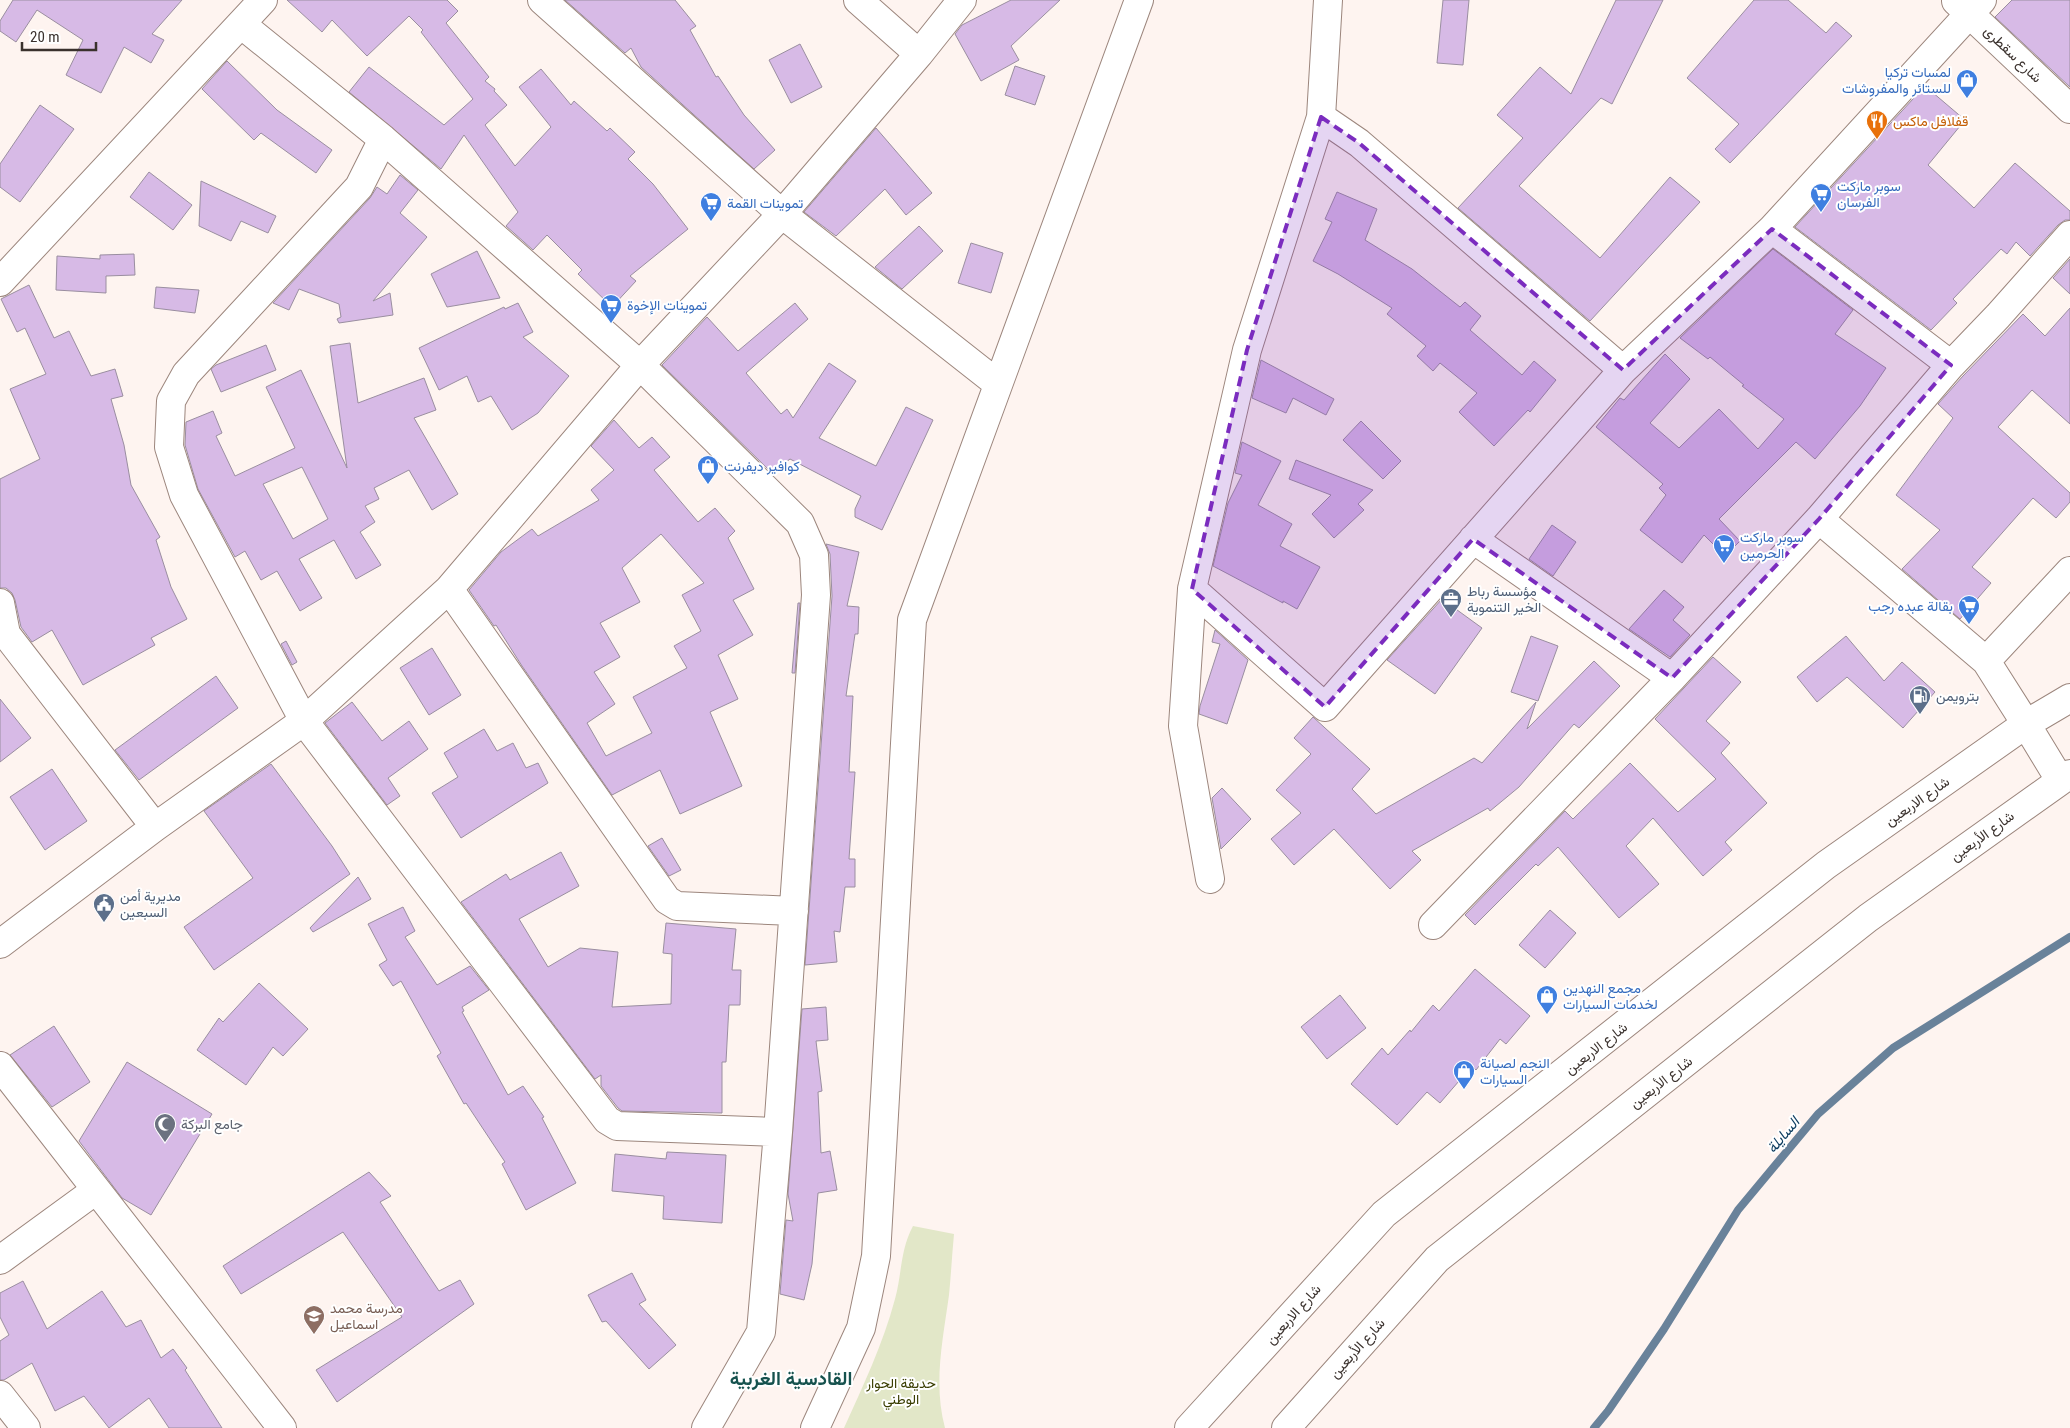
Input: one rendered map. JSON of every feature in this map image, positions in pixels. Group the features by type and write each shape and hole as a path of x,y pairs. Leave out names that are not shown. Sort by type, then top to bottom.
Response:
{"street":[{"path":"0,282 262,0"},
{"path":"542,0 782,214 998,384"},
{"path":"858,0 918,54"},
{"path":"0,944 155,827 304,722 449,588 640,365 782,214 962,0"},
{"path":"815,1428 861,1328 876,1256 912,620 1139,0"},
{"path":"1210,879 1183,726 1192,589 1247,350 1321,117 1328,0"},
{"path":"1192,589 1325,707 1623,370 1772,228 1969,4"},
{"name":"شارع سقطرى","path":"1969,4 2070,109"},
{"path":"241,24 383,139 640,365 800,523 814,555 816,595 778,1132 761,1332 706,1428"},
{"path":"1321,117 1366,149 1623,370"},
{"path":"383,139 360,187 186,374 171,401 169,447 184,496 304,722 607,1120 618,1126 778,1132"},
{"path":"1772,228 1951,365"},
{"path":"1433,925 1672,678 1819,519 1951,365 1998,316 2070,235"},
{"path":"1819,519 1986,661 2026,724 2065,777"},
{"path":"1473,539 1672,678"},
{"path":"1986,661 2070,572"},
{"path":"449,588 667,900 676,906 794,911"},
{"path":"0,603 3,637 155,827"},
{"name":"شارع الاربعين","path":"1189,1428 1384,1214 1826,866 2026,724 2070,698"},
{"name":"شارع الأربعين","path":"1286,1428 1437,1259 1868,918 2065,777"},
{"path":"0,1066 282,1428"},
{"path":"0,1260 96,1190"},
{"path":"0,1395 26,1428"}],"highlighted area":[{"path":"1321,117 1359,143 1623,370 1772,229 1951,365 1819,519 1672,678 1473,539 1325,707 1192,589 1247,350"}],"green space":[{"name":"حديقة الحوار الوطني","path":"913,1226 954,1234 939,1378 941,1411 945,1428 844,1428 885,1332 897,1290 906,1244"}],"building":[{"path":"13,0 182,0 152,34 164,40 151,63 124,47 101,93 66,75 83,40 37,10 16,42 0,31 0,21"},
{"path":"287,0 447,0 458,11 446,23 489,77 485,81 495,89 494,91 507,105 485,125 515,166 551,127 519,87 541,69 571,105 574,101 607,131 610,128 635,152 628,159 653,184 688,229 630,276 636,281 612,307 578,274 582,270 547,235 533,250 506,226 518,212 464,135 441,169 349,92 369,67 444,125 473,99 421,32 423,30 409,16 367,56 332,20 322,32"},
{"path":"565,0 675,0 696,26 690,30 716,77 718,76 744,115 775,150 754,169 641,67 631,48 625,53"},
{"path":"1011,0 1060,0 1011,46 1019,60 981,81 955,34 962,25"},
{"path":"1443,0 1469,0 1463,65 1437,63"},
{"path":"1616,0 1663,0 1612,104 1601,98 1519,186 1600,258 1670,177 1700,202 1590,321 1458,208 1523,138 1497,115 1540,67 1571,94"},
{"path":"1754,0 1788,0 1826,33 1836,22 1852,36 1730,163 1715,149 1739,124 1687,78"},
{"path":"2012,0 2070,0 2070,87 1995,17"},
{"path":"800,44 822,87 791,103 769,60"},
{"path":"227,61 277,110 332,150 316,173 261,133 254,140 202,89"},
{"path":"1015,66 1045,76 1035,105 1005,95"},
{"path":"1925,86 1965,120 1928,165 1974,208 2015,163 2070,211 2070,220 2065,220 2058,225 2030,256 2016,242 2007,254 2001,249 1953,299 1957,303 1931,330 1795,227"},
{"path":"40,105 74,129 20,202 0,187 0,164"},
{"path":"876,128 932,193 906,215 885,189 836,236 804,212"},
{"path":"149,172 192,205 173,230 130,197"},
{"path":"400,175 418,190 400,213 427,237 373,301 390,293 393,315 339,323 337,319 341,317 339,304 299,289 289,310 273,303 370,198 377,187 387,194"},
{"path":"201,181 276,216 268,233 241,221 231,241 199,226"},
{"path":"1337,192 1377,209 1365,240 1412,269 1460,307 1465,302 1481,316 1470,330 1522,375 1534,361 1556,380 1530,412 1528,410 1494,446 1459,412 1477,393 1440,363 1433,371 1417,356 1426,346 1387,314 1392,308 1338,274 1313,261 1332,222 1325,219"},
{"path":"919,226 943,251 902,289 875,267"},
{"path":"971,243 1003,253 991,293 958,283"},
{"path":"1773,249 1853,310 1835,334 1886,368 1860,406 1815,459 1796,442 1719,519 1740,541 1725,556 1704,535 1682,563 1640,530 1666,495 1659,488 1663,484 1596,427 1620,398 1624,400 1665,354 1690,379 1650,423 1679,448 1719,409 1758,449 1784,419 1742,386 1744,385 1710,357 1708,359 1680,338"},
{"path":"477,251 500,298 447,307 431,274"},
{"path":"134,254 135,275 106,276 106,293 56,290 57,256 100,259 100,255"},
{"path":"2070,259 2070,294 2053,278"},
{"path":"29,285 54,338 69,331 91,376 115,369 123,396 111,399 124,445 131,485 160,537 156,540 171,587 187,619 151,638 155,645 83,685 52,630 32,642 21,627 12,593 6,588 0,588 0,479 40,459 10,389 46,374 25,328 17,332 1,299"},
{"path":"156,287 199,290 195,313 154,308"},
{"path":"518,303 533,332 523,337 569,376 538,413 512,430 491,396 478,402 467,376 439,390 419,348 504,307 505,309"},
{"path":"795,303 808,319 746,373 781,414 787,409 793,418 829,363 856,381 819,438 876,466 906,407 933,420 882,530 855,517 855,509 861,496 790,459 772,473 662,365 707,317 738,351"},
{"path":"2070,308 2070,424 2032,390 1998,427 2070,493 2070,502 2056,518 2033,498 1972,567 1991,583 1960,619 1902,569 1940,530 1896,495 1953,418 1938,404 1963,376 2023,314 2045,336"},
{"path":"350,343 358,403 424,378 436,410 414,418 458,494 432,510 409,470 374,488 379,499 365,506 375,522 360,532 381,565 356,579 334,540 299,559 322,598 300,611 277,571 261,580 245,551 235,557 198,489 185,445 186,422 213,411 222,433 216,436 235,476 295,448 266,387 301,370 347,468 330,346","holes":["302,467 328,519 293,539 263,484"]},
{"path":"266,345 276,370 221,392 211,369 216,365"},
{"path":"1261,360 1334,399 1326,415 1293,398 1286,413 1252,398"},
{"path":"614,420 639,448 652,437 670,457 654,470 698,522 715,508 735,531 728,538 754,589 733,600 753,635 718,655 738,699 710,712 742,786 680,814 660,770 612,795 522,666 496,625 494,626 469,590 501,552 532,529 538,536 599,500 591,490 614,470 591,446","holes":["661,534 704,583 682,595 701,631 674,646 687,668 633,697 652,733 606,756 587,723 615,704 594,672 620,657 600,623 640,602 622,568"]},
{"path":"1361,421 1401,461 1383,479 1343,440"},
{"path":"1242,442 1281,461 1258,505 1292,524 1280,546 1320,567 1297,609 1213,566 1228,503 1242,475 1235,473"},
{"path":"1296,460 1373,490 1358,504 1364,510 1334,538 1312,514 1331,495 1289,479"},
{"path":"1552,525 1576,542 1553,576 1529,559"},
{"path":"826,544 859,552 847,606 859,607 858,634 855,634 846,696 853,696 849,772 855,772 849,859 855,859 855,887 845,887 840,932 834,931 837,962 805,965 832,596 830,554"},
{"path":"1664,590 1684,607 1673,620 1690,635 1670,657 1629,629"},
{"path":"1442,599 1482,628 1435,694 1387,660"},
{"path":"798,603 800,603 795,673 792,673"},
{"path":"1215,630 1248,660 1227,724 1199,714 1220,644 1212,642"},
{"path":"1531,636 1558,646 1538,701 1511,692"},
{"path":"1846,636 1884,681 1902,662 1935,692 1903,728 1847,677 1817,702 1797,677"},
{"path":"286,641 297,662 292,665 281,644"},
{"path":"432,648 461,695 429,715 400,668"},
{"path":"1713,657 1741,682 1706,721 1730,743 1721,753 1767,803 1725,842 1732,850 1703,876 1653,818 1626,846 1659,884 1619,918 1558,847 1538,866 1536,864 1475,925 1465,915 1565,811 1573,819 1630,763 1678,812 1716,779 1655,719"},
{"path":"1594,661 1620,686 1579,728 1574,724 1519,787 1490,811 1488,808 1412,851 1421,860 1390,889 1334,829 1294,865 1271,839 1301,813 1276,790 1311,754 1294,738 1313,717 1370,769 1352,789 1376,814 1474,758 1482,763 1536,702 1527,729"},
{"path":"216,676 238,708 139,780 115,750"},
{"path":"0,699 31,738 0,762"},
{"path":"352,702 382,741 409,721 428,749 388,778 400,796 387,805 325,723"},
{"path":"484,729 497,751 513,743 526,768 538,763 548,783 461,838 432,793 458,777 444,753"},
{"path":"271,764 332,846 350,874 214,970 184,927 253,878 204,811"},
{"path":"52,769 87,821 45,850 10,797"},
{"path":"1222,788 1251,819 1221,849 1212,798"},
{"path":"662,838 681,870 669,876 648,846"},
{"path":"561,852 579,886 519,919 548,967 580,948 618,952 612,1007 671,1004 672,954 663,953 666,923 736,929 732,970 741,970 740,1005 729,1005 726,1062 722,1062 722,1113 622,1111 618,1108 601,1086 601,1075 595,1079 461,902 506,874 510,880"},
{"path":"358,877 371,899 313,932 310,928"},
{"path":"403,907 415,931 405,937 437,985 470,966 489,990 462,1007 464,1011 462,1012 508,1095 523,1086 544,1117 542,1118 576,1183 526,1210 502,1164 505,1162 466,1103 464,1104 437,1056 441,1053 401,981 393,986 379,965 387,960 368,924"},
{"path":"1550,910 1576,933 1545,968 1519,945"},
{"path":"1475,969 1530,1016 1506,1044 1500,1039 1476,1070 1472,1066 1440,1103 1427,1092 1397,1125 1351,1084 1382,1048 1388,1055 1410,1030 1411,1032 1433,1005 1439,1011"},
{"path":"259,983 308,1029 283,1056 273,1047 246,1085 197,1050 219,1018 223,1022"},
{"path":"1340,995 1366,1028 1327,1059 1301,1027"},
{"path":"826,1007 828,1040 816,1041 822,1091 818,1092 821,1153 830,1151 837,1190 818,1193 812,1264 804,1300 780,1294 786,1220 793,1221 788,1194 802,1009"},
{"path":"54,1026 90,1082 52,1107 10,1055"},
{"path":"127,1062 212,1114 151,1215 122,1198 79,1141"},
{"path":"667,1152 726,1155 722,1223 663,1219 664,1196 612,1191 615,1154 666,1159"},
{"path":"369,1172 391,1196 380,1202 439,1291 460,1280 474,1304 337,1402 316,1370 402,1317 343,1232 241,1294 223,1266"},
{"path":"632,1273 646,1300 639,1304 676,1345 649,1369 606,1321 602,1322 588,1295"},
{"path":"23,1281 47,1329 102,1291 126,1327 141,1320 161,1358 173,1349 187,1368 185,1370 222,1428 169,1428 149,1398 109,1428 84,1396 55,1411 32,1363 4,1380 0,1380 0,1341 9,1335 0,1317 0,1293"}],"waterway":[{"name":"السايلة","path":"1594,1428 1608,1411 1664,1329 1738,1210 1818,1114 1893,1048 2070,937"}],"place":[{"name":"لمسات تركيا للستائر والمفروشات","path":"1967,99"},
{"name":"قفلافل ماكس","path":"1877,140"},
{"name":"سوبر ماركت الفرسان","path":"1821,213"},
{"name":"تموينات القمة","path":"711,222"},
{"name":"تموينات الإخوة","path":"611,324"},
{"name":"كوافير ديفرنت","path":"708,485"},
{"name":"سوبر ماركت الحرمين","path":"1724,564"},
{"name":"مؤسسة رباط الخير التنموية","path":"1451,618"},
{"name":"بقالة عبده رجب","path":"1969,625"},
{"name":"بترويمن","path":"1920,715"},
{"name":"مديرية أمن السبعين","path":"104,923"},
{"name":"مجمع النهدين لخدمات السيارات","path":"1547,1015"},
{"name":"النجم لصيانة السيارات","path":"1464,1090"},
{"name":"جامع البركة","path":"165,1143"},
{"name":"مدرسة محمد اسماعيل","path":"314,1335"}],"district":[{"name":"القادسية الغربية","path":"791,1378"}]}
